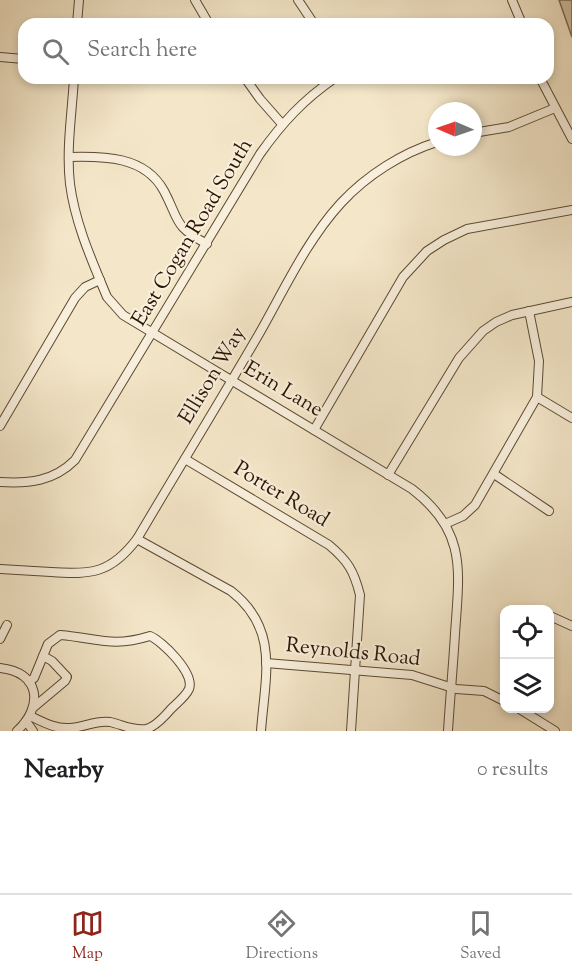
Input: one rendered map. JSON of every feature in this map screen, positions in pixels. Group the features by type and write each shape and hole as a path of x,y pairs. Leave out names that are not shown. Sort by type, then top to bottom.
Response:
{"street":[{"path":"78,18 79,0"},
{"path":"195,0 206,18"},
{"path":"298,0 310,18"},
{"path":"512,0 520,18"},
{"path":"0,57 18,58"},
{"name":"Erin Lane","path":"74,84 69,157 70,183 75,212 106,297 115,308 424,498 445,524 455,549 459,568 448,731"},
{"path":"250,84 282,124"},
{"name":"East Cogan Road South","path":"0,482 34,482 53,476 75,460 260,154 282,124 304,101 327,84"},
{"path":"543,84 572,139"},
{"path":"482,132 509,127 555,108"},
{"name":"Ellison Way","path":"0,570 89,573 115,562 126,553 137,539 185,459 322,225 343,201 382,168 428,145"},
{"path":"69,157 93,156 120,159 144,168 162,186 180,225 207,243"},
{"path":"314,430 403,277 428,251 467,229 572,210"},
{"path":"0,426 75,298 85,287 100,280"},
{"path":"388,475 459,358 483,331 512,315 572,303"},
{"path":"445,524 470,510 494,474 537,397 539,361 529,311"},
{"path":"537,397 572,418"},
{"name":"Porter Road","path":"185,459 329,545 345,558 360,595 355,669"},
{"path":"494,474 549,511"},
{"path":"137,539 238,597 255,615 262,629 266,648 261,731"},
{"path":"554,618 572,626"},
{"path":"0,639 7,625"},
{"path":"28,719 54,727 71,728 102,722 133,730 148,729 165,716 189,689 190,681 185,669 157,639 150,636 131,642 116,643 60,635 48,644 34,678 29,682"},
{"path":"16,731 28,719 34,707 67,677 52,661 43,656"},
{"name":"Reynolds Road","path":"266,663 412,675 451,687 484,692 500,698"},
{"path":"1,666 26,677 33,689 34,707"},
{"path":"351,731 355,669"},
{"path":"526,713 555,731"},
{"path":"28,719 33,731"}],"shaded area":[{"path":"559,0 572,0 572,37"}]}
